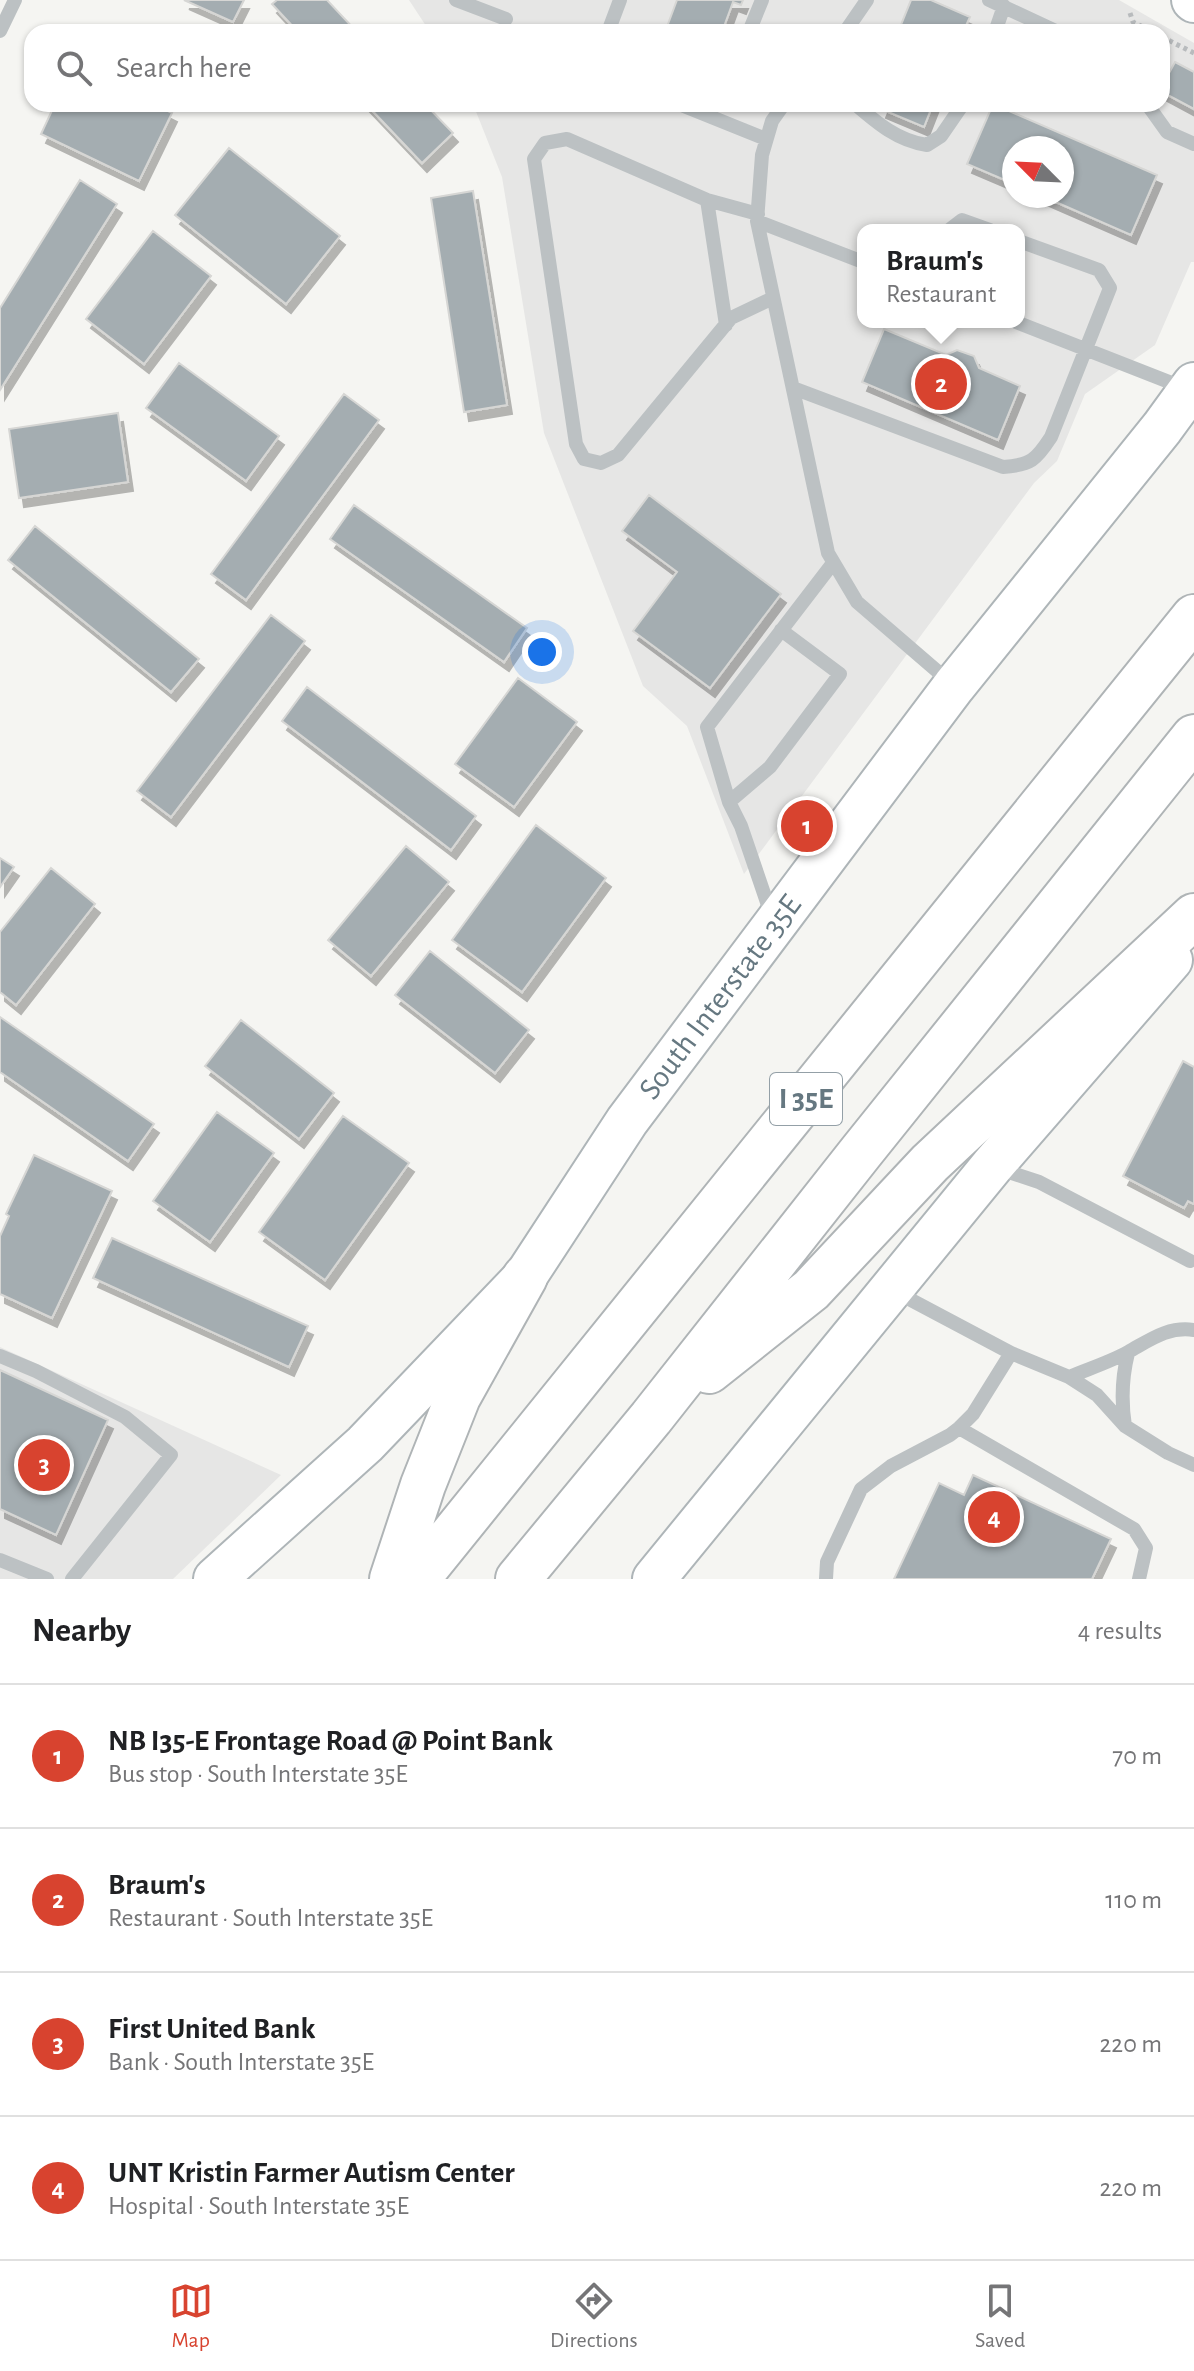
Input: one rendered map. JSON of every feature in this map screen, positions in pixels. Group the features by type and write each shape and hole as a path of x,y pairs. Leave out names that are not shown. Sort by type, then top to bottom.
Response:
{"highway":[{"name":"I 35E","path":"417,1579 1194,617"},
{"name":"I 35E","path":"518,1579 651,1418 1194,737"},
{"path":"651,1418 811,1290 930,1163 1194,916"},
{"path":"392,1579 423,1485 458,1397 525,1277"}],"main road":[{"name":"South Interstate 35E","path":"215,1579 365,1444 525,1277 627,1121 954,686 1192,387"},
{"path":"654,1579 992,1166 1194,933"}],"lane":[{"path":"0,31 15,0"},
{"path":"456,0 506,19"},
{"path":"611,24 620,0"},
{"path":"752,24 762,0"},
{"path":"850,24 867,0"},
{"path":"989,0 1041,24"},
{"path":"998,24 1004,6"},
{"path":"719,112 766,139"},
{"path":"778,112 772,121 762,155 757,217 828,553 857,602 954,686"},
{"path":"864,112 901,138 927,145 941,136 958,112"},
{"path":"1153,112 1167,132 1194,144"},
{"path":"773,298 744,310 726,325 618,455 601,463 584,459 576,444 534,159 545,143 567,139 707,200 757,217 857,259"},
{"path":"707,200 726,325"},
{"path":"793,388 1003,467 1024,465 1038,457 1051,437 1110,288 1099,270 1025,243"},
{"path":"1025,325 1192,387"},
{"path":"775,925 741,826 729,802 707,727 833,563"},
{"path":"729,802 770,767 840,674 781,630"},
{"path":"992,1166 1039,1182 1190,1261"},
{"path":"892,1290 1011,1353 1069,1377 1097,1395 1125,1426 1194,1465"},
{"path":"1069,1377 1128,1353 1171,1330 1194,1330"},
{"path":"826,1579 827,1562 861,1489 891,1466 959,1428 973,1414 1011,1353"},
{"path":"1125,1426 1123,1370 1128,1353"},
{"path":"0,1356 125,1417 171,1455 72,1579"},
{"path":"959,1428 1134,1529 1146,1548 1139,1579"},
{"path":"0,1560 47,1579"}],"path":[{"path":"1130,13 1137,24"},
{"path":"1170,41 1194,53"}],"shaded area":[{"path":"409,0 1119,0 1161,24 425,24"},
{"path":"1170,29 1194,43 1194,262 1191,262 1155,345 1085,394 1057,461 1034,483 744,874 687,726 643,686 544,433 502,177 476,112 1170,112"},
{"path":"0,1347 281,1475 173,1579 0,1579"}],"building":[{"path":"184,0 244,0 233,22"},
{"path":"277,0 327,0 350,24 291,24 272,4"},
{"path":"677,0 743,0 741,5 733,2 725,24 668,24"},
{"path":"911,0 931,0 970,17 967,24 901,24"},
{"path":"1175,62 1194,72 1194,109 1170,96 1170,71"},
{"path":"51,112 172,113 139,181 41,134"},
{"path":"374,112 433,112 453,133 422,163"},
{"path":"888,112 930,112 924,127"},
{"path":"990,112 1011,112 1067,136 1002,136 1002,179 967,164"},
{"path":"1074,139 1157,175 1131,235 1069,208 1074,208"},
{"path":"229,148 340,236 286,304 175,215"},
{"path":"80,180 117,204 0,390 0,308"},
{"path":"473,191 507,405 464,412 431,198"},
{"path":"153,231 211,276 144,364 86,319"},
{"path":"884,329 946,355 957,350 974,356 979,368 1020,386 998,440 862,382"},
{"path":"179,363 279,436 246,481 146,408"},
{"path":"344,394 379,420 246,600 211,574"},
{"path":"118,413 128,482 19,498 9,429"},
{"path":"649,495 781,594 710,688 633,631 677,572 622,531"},
{"path":"354,505 527,628 504,662 330,539"},
{"path":"35,526 199,659 171,692 8,560"},
{"path":"271,615 305,641 171,817 137,791"},
{"path":"518,678 577,722 514,807 455,764"},
{"path":"307,687 476,816 451,850 282,721"},
{"path":"536,825 606,878 522,992 452,940"},
{"path":"406,846 449,882 371,976 328,940"},
{"path":"0,858 14,867 0,887"},
{"path":"51,868 95,904 16,1005 0,992 0,932"},
{"path":"430,951 529,1030 495,1073 395,995"},
{"path":"0,1017 154,1124 128,1161 0,1072"},
{"path":"241,1020 334,1093 299,1139 205,1066"},
{"path":"1183,1061 1194,1067 1194,1204 1188,1201 1184,1208 1123,1176"},
{"path":"217,1112 274,1153 210,1242 153,1201"},
{"path":"343,1116 409,1163 325,1280 259,1232"},
{"path":"34,1155 112,1191 52,1318 0,1294 0,1236 9,1216 6,1214"},
{"path":"112,1238 308,1326 289,1367 93,1278"},
{"path":"0,1370 108,1420 56,1535 0,1509"},
{"path":"973,1475 1111,1539 1092,1579 894,1579 939,1483 964,1495"}],"place":[{"name":"Braum's","path":"941,384"},
{"name":"NB I35-E Frontage Road @ Point Bank","path":"807,826"},
{"name":"First United Bank","path":"44,1465"},
{"name":"UNT Kristin Farmer Autism Center","path":"994,1517"}]}
